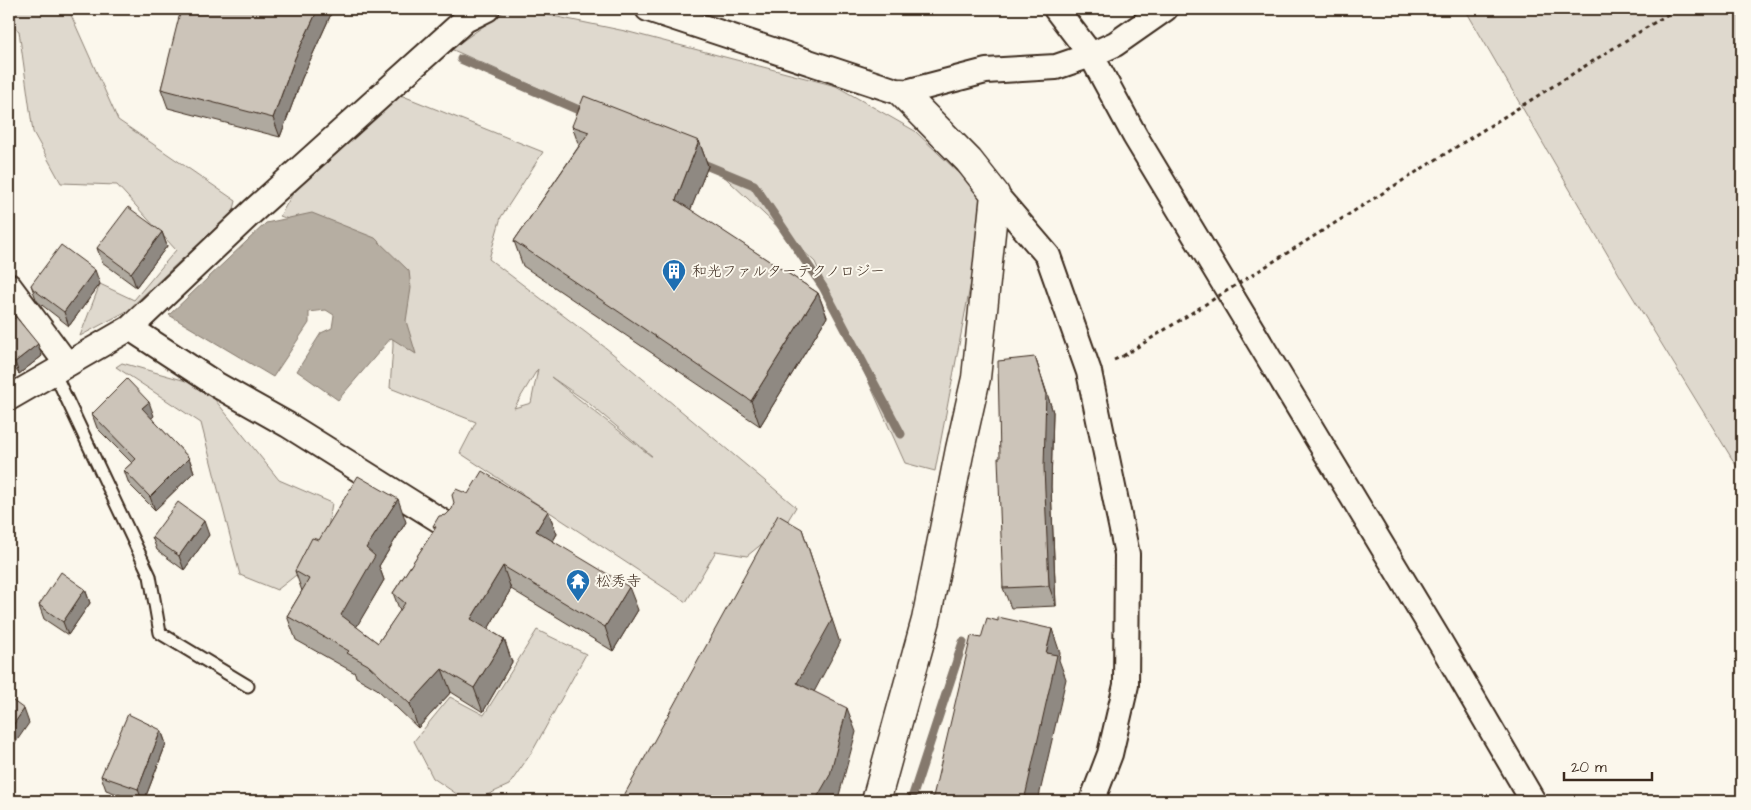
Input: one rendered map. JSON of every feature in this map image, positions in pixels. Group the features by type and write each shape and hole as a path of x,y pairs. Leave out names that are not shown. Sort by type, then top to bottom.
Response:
{"street":[{"path":"9,398 130,328 253,211 465,20 487,9"},
{"path":"648,9 902,92 969,161 1048,256 1090,372 1127,554 1126,685 1110,754 1092,801"},
{"path":"1056,9 1091,55 1135,136 1440,642 1533,801"},
{"path":"902,92 986,71 1056,67 1091,55 1115,44 1165,9"},
{"path":"876,801 926,620 976,378 995,194"},
{"path":"9,286 60,368"},
{"path":"130,328 217,385 288,425 448,526"}],"lane":[{"path":"60,368 150,576 160,633 248,686"}],"path":[{"path":"1122,356 1676,9"}],"shaded area":[{"path":"9,9 62,9 71,15 118,120 236,201 229,229 182,259 127,311 80,336 100,284 134,300 176,250 117,185 61,183 33,132 19,31 9,23"},
{"path":"508,9 519,9 625,31 836,86 915,131 981,194 982,224 935,471 905,463 815,262 713,166 451,49"},
{"path":"1465,9 1742,9 1742,475 1623,281"},
{"path":"398,94 543,152 501,217 489,259 606,348 796,507 785,525 747,556 716,551 686,602 460,453 476,422 390,388 393,346 392,290 316,229 280,216 306,170","holes":["537,370 531,403 514,408","551,377 586,401 652,456 651,456"]},
{"path":"312,213 375,238 409,271 411,288 406,321 416,354 391,338 338,400 297,371 321,333 332,328 334,315 326,310 309,312 309,323 273,377 169,315 266,223"},
{"path":"122,363 204,386 279,480 332,503 324,553 277,590 240,575 201,423 116,367"},
{"path":"537,630 586,654 532,752 509,785 474,801 467,801 433,778 414,741 450,697 484,715"}],"building":[{"path":"183,9 318,9 295,58 273,118 161,89 179,17"},
{"name":"和光ファルターテクノロジー","path":"584,96 699,141 676,200 818,293 751,401 514,241 589,132 572,126"},
{"path":"128,207 162,232 131,273 97,248"},
{"path":"61,245 95,270 64,312 33,289 31,285"},
{"path":"16,317 38,344 15,362 9,354 9,323"},
{"path":"1035,357 1046,392 1044,467 1049,586 1003,588 998,458 1000,458 998,361"},
{"path":"127,379 149,402 142,408 189,458 150,497 124,470 136,459 92,414"},
{"path":"482,471 548,511 536,531 629,587 605,627 503,566 471,619 504,639 474,688 442,669 410,704 368,665 347,653 349,651 287,616 309,579 295,571 312,538 319,540 358,476 398,499 366,548 375,556 341,615 378,643 405,603 393,593 436,527 433,526 439,516 446,515 452,509 454,503 452,495 456,489 468,494"},
{"path":"178,502 204,521 179,556 152,537"},
{"path":"778,515 802,529 832,620 797,683 847,708 830,775 815,801 621,801"},
{"path":"61,572 85,589 63,622 39,605"},
{"path":"998,617 1052,629 1046,653 1057,655 1024,801 932,801 971,636 981,638 987,618 998,621"},
{"path":"9,698 24,709 9,731"},
{"path":"128,714 161,730 138,789 101,776"}],"waterway":[{"path":"461,59 588,114"},
{"path":"696,161 754,185 823,287 901,434"},
{"path":"911,801 963,642"}],"place":[{"name":"和光ファルターテクノロジー","path":"674,292"},
{"name":"松秀寺","path":"578,602"}]}
